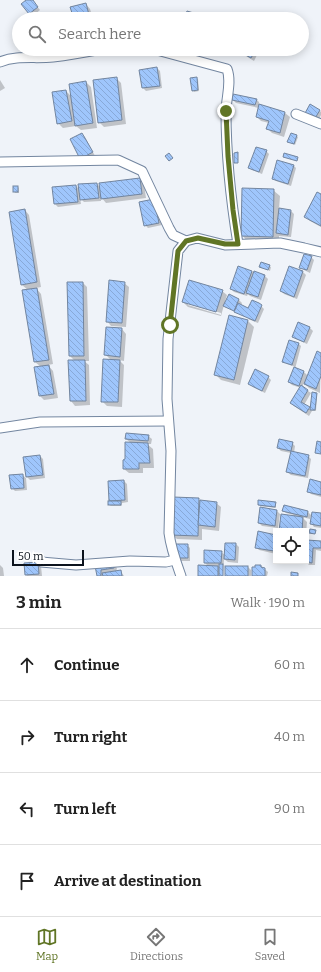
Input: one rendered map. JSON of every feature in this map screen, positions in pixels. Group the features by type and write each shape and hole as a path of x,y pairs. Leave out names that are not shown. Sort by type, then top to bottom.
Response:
{"street":[{"path":"0,62 19,57 58,56"},
{"path":"179,56 226,69 229,75 226,111 228,156 238,244"},
{"path":"296,114 321,124"},
{"path":"0,162 118,160 142,171 169,228 174,235 186,241"},
{"path":"181,576 170,545 169,533 171,451 167,399 168,339 178,251 186,241 198,238 225,244 280,243 321,252"},
{"path":"0,428 40,422 168,421"},
{"path":"41,562 76,565 130,561 166,562 175,560"}],"building":[{"path":"26,0 33,0 38,7 32,12 27,12 21,4"},
{"path":"86,3 88,12 72,12 70,7"},
{"path":"157,67 160,86 142,88 139,70"},
{"path":"117,77 122,120 98,123 93,80"},
{"path":"197,77 198,90 192,91 190,78"},
{"path":"86,81 93,123 75,126 69,84"},
{"path":"66,90 72,121 57,124 52,92"},
{"path":"233,94 257,99 255,105 232,100"},
{"path":"259,104 285,112 280,133 266,129 269,121 256,117"},
{"path":"310,104 320,110 314,120 304,115"},
{"path":"82,133 93,152 80,159 70,139"},
{"path":"291,133 297,135 294,144 287,142"},
{"path":"256,147 267,150 259,172 248,168"},
{"path":"238,152 238,163 234,163 234,153"},
{"path":"169,153 173,158 169,161 165,156"},
{"path":"284,153 298,157 297,161 283,157"},
{"path":"277,160 294,165 288,184 272,179"},
{"path":"140,178 142,194 101,199 99,183"},
{"path":"97,183 99,198 80,200 78,184"},
{"path":"76,185 78,202 54,204 52,187"},
{"path":"13,186 18,186 18,192 13,192"},
{"path":"242,188 274,189 273,237 241,236"},
{"path":"317,192 321,194 321,226 304,217"},
{"path":"154,199 159,223 144,226 139,202"},
{"path":"279,208 291,210 288,235 276,233"},
{"path":"25,209 37,282 21,285 9,212"},
{"path":"304,254 312,256 307,270 299,268"},
{"path":"261,262 270,265 268,270 259,267"},
{"path":"238,266 252,271 244,294 230,289"},
{"path":"289,266 303,271 294,297 280,291"},
{"path":"254,271 265,275 258,297 246,293"},
{"path":"109,280 125,282 122,323 106,322"},
{"path":"189,280 223,290 216,312 182,302"},
{"path":"67,282 83,282 84,356 69,356"},
{"path":"37,288 49,360 34,362 22,290"},
{"path":"229,294 239,299 234,311 223,306"},
{"path":"252,300 262,305 255,321 234,312 238,303 248,308"},
{"path":"229,315 248,320 234,380 214,375"},
{"path":"298,322 310,327 304,342 292,337"},
{"path":"106,327 122,328 120,357 104,355"},
{"path":"289,340 299,343 292,365 282,362"},
{"path":"317,351 321,353 321,376 316,389 304,384"},
{"path":"103,359 120,360 118,402 101,402"},
{"path":"68,360 85,360 86,401 70,401"},
{"path":"49,365 54,394 39,396 34,367"},
{"path":"294,367 304,371 299,386 288,382"},
{"path":"255,369 269,376 262,391 248,384"},
{"path":"301,385 308,390 301,402 310,407 306,413 290,403"},
{"path":"312,392 317,393 315,410 310,410"},
{"path":"126,433 149,435 148,441 125,439"},
{"path":"279,439 293,442 291,451 277,448"},
{"path":"317,441 321,442 321,454 315,453"},
{"path":"125,442 148,443 150,463 139,463 139,469 123,469 123,460 125,459"},
{"path":"291,451 309,455 305,476 286,472"},
{"path":"40,455 43,475 26,477 23,457"},
{"path":"23,474 24,488 11,489 9,475"},
{"path":"310,479 321,482 321,495 307,492"},
{"path":"124,480 125,500 109,501 108,481"},
{"path":"173,497 199,498 198,536 171,535"},
{"path":"200,500 217,502 215,527 198,525"},
{"path":"258,500 276,502 275,507 258,505"},
{"path":"108,501 121,501 121,505 108,505"},
{"path":"284,505 308,511 307,517 282,511"},
{"path":"260,507 277,510 275,526 258,523"},
{"path":"312,512 321,513 321,526 310,524"},
{"path":"281,514 303,517 302,528 279,528"},
{"path":"310,529 316,530 315,534 309,533"},
{"path":"258,531 273,534 273,551 255,548"},
{"path":"309,540 321,541 321,548 313,548 312,563 309,563"},
{"path":"225,543 236,543 235,560 224,559"},
{"path":"172,544 188,544 188,558 176,558"},
{"path":"204,550 222,551 221,563 204,563"},
{"path":"38,562 39,574 25,575 24,563"},
{"path":"114,564 114,568 101,570 101,576 97,576 95,566"},
{"path":"219,564 223,564 223,576 219,576"},
{"path":"198,565 218,566 218,576 198,576"},
{"path":"255,565 261,565 261,567 265,568 265,576 252,576 252,567 255,567"},
{"path":"225,566 248,566 248,576 225,576"},
{"path":"121,570 122,576 103,576 102,573"},
{"path":"291,572 298,573 298,576 291,576"}],"route":[{"path":"170,325 178,251 186,241 198,238 225,244 238,244 228,156 226,111"}]}
